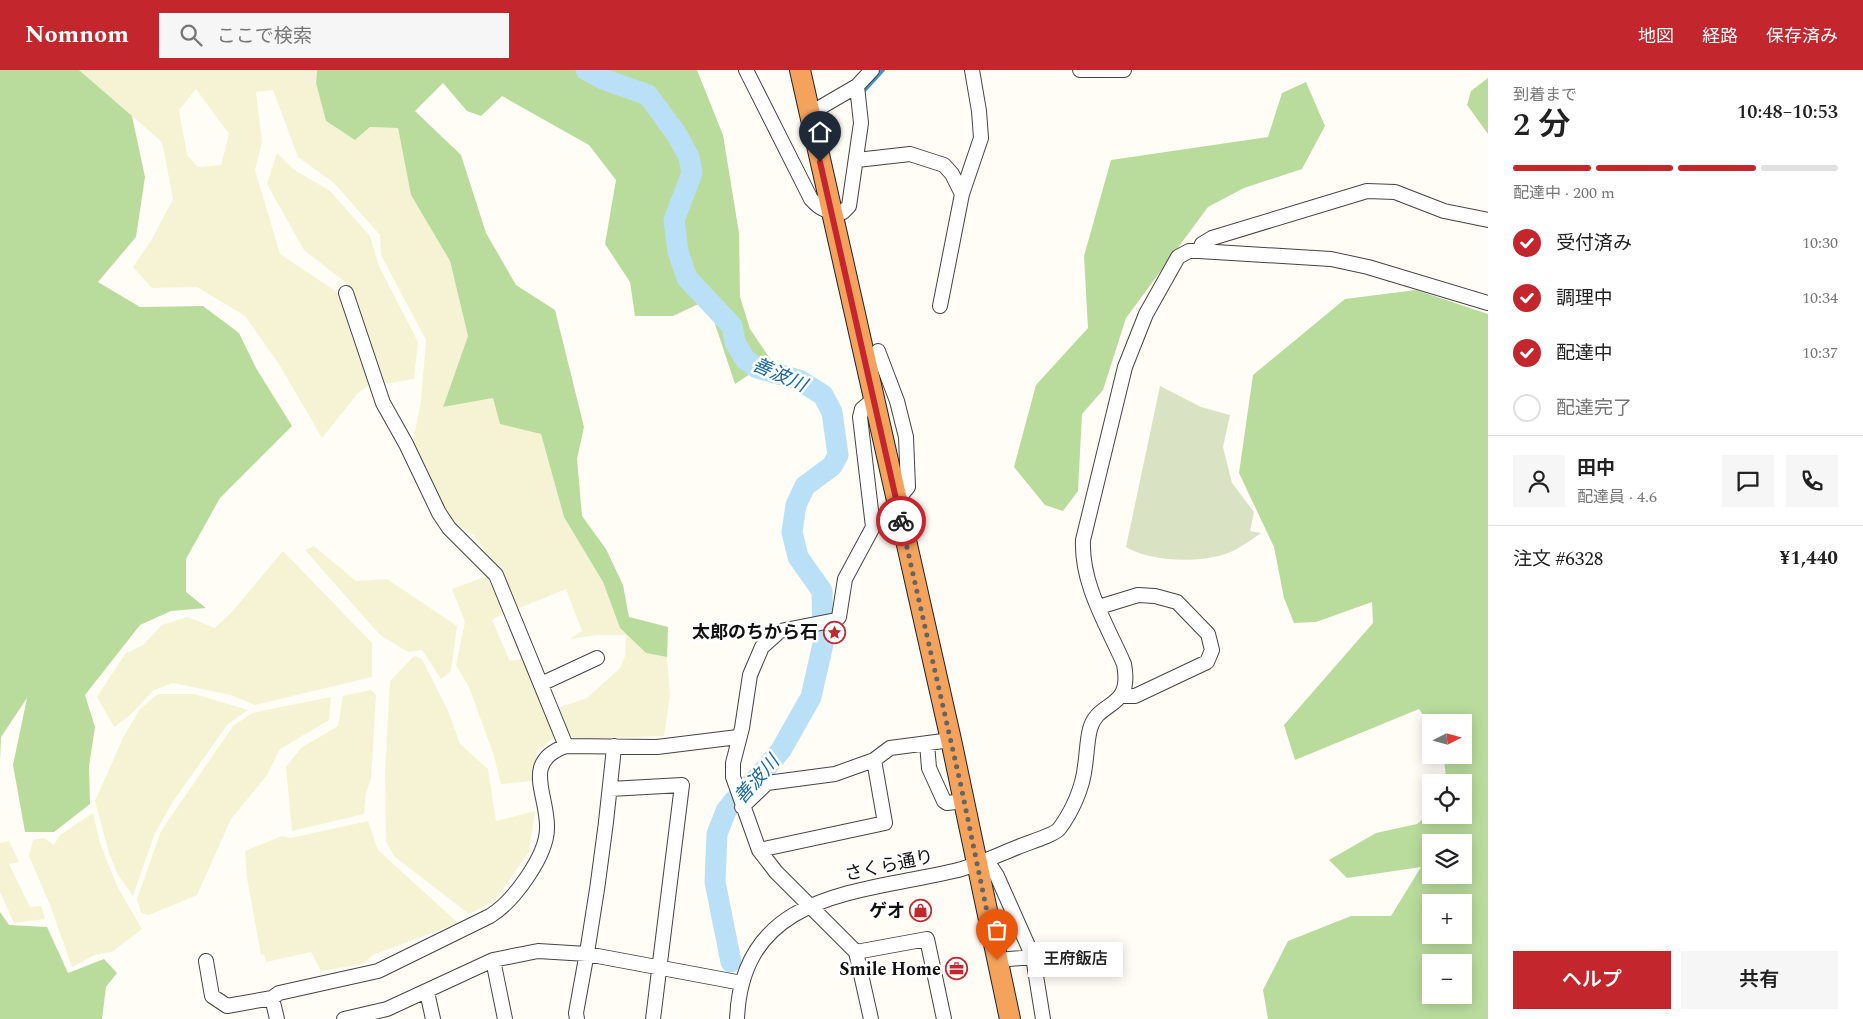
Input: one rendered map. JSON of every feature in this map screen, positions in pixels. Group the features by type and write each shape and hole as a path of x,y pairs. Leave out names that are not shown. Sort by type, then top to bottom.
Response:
{"highway":[{"path":"800,70 964,801 984,866 997,960 1010,1019"}],"street":[{"path":"746,70 811,200 818,208 831,212 843,212 849,206 861,123 857,86"},
{"path":"809,114 857,86 872,70"},
{"path":"940,306 962,194 980,138 975,70"},
{"path":"1080,70 1124,70"},
{"path":"857,160 910,154 944,165 952,174 962,194"},
{"path":"1199,251 1202,244 1212,238 1367,191 1395,192 1444,211 1488,220"},
{"path":"1099,607 1138,595 1155,596 1177,602 1208,634 1212,650 1207,662 1135,696 1121,696 1126,678 1124,664 1086,578 1082,557 1083,540 1126,367 1146,314 1178,257 1190,251 1199,251 1331,259 1368,267 1488,303"},
{"path":"346,293 383,403 406,444 439,513 449,528 496,575 566,746"},
{"path":"878,351 898,401 906,437 908,488 896,500"},
{"path":"871,1019 856,952 776,872 759,850 740,800 733,763 738,737 742,728 750,675 762,647 780,631 825,622 839,617 845,579 872,532 860,417 862,410 873,400"},
{"path":"541,684 598,658"},
{"name":"さくら通り","path":"737,1019 742,983 751,962 769,934 789,916 827,897 984,866 1058,830 1071,808 1082,780 1092,722 1118,701 1121,696"},
{"path":"206,961 212,996 227,1006 272,998 279,993 378,971 503,908 538,860 545,841 547,828 539,775 540,764 553,751 566,746 657,747 738,737"},
{"path":"740,800 767,783 835,774 874,760 890,748 951,740"},
{"path":"927,743 929,768 944,801 947,803 964,801"},
{"path":"577,1019 576,1013 587,954 610,789 614,746"},
{"path":"759,850 885,823 874,760"},
{"path":"610,789 682,785 653,1019"},
{"path":"984,866 997,876 1033,956 1043,1019"},
{"path":"856,952 927,939 944,1019"},
{"path":"344,1019 358,1018 387,1009 493,960 538,951 587,954 742,983"},
{"path":"997,960 1033,956"},
{"path":"493,960 505,1019"},
{"path":"427,992 433,1019"},
{"path":"272,998 277,1019"}],"shaded area":[{"path":"79,70 317,70 316,83 327,121 355,140 370,127 398,128 411,195 450,261 468,336 443,407 493,398 501,424 541,434 564,517 603,582 620,628 646,653 667,657 670,696 664,736 580,739 569,736 557,708 587,698 620,668 625,656 626,635 597,635 570,639 582,631 566,589 514,610 499,572 474,535 452,523 411,452 421,401 426,340 381,255 380,235 334,183 298,157 273,90 256,92 262,142 255,170 280,254 337,292 345,307 371,384 358,393 322,438 279,364 245,316 197,287 152,288 133,267 152,239 173,199 162,142","holes":["196,89 229,134 221,165 198,167 187,155 179,110"]},
{"path":"277,153 293,169 330,191 370,236 379,266 418,342 414,379 379,385 354,302 345,282 304,250 267,184"},
{"path":"314,546 356,581 387,579 457,626 451,671 441,679 422,650 408,652 380,635 305,550"},
{"path":"283,551 372,643 372,677 255,705 231,695 173,683 154,690 129,716 114,727 97,697 125,654 143,645 162,625 187,617 215,628 231,613"},
{"path":"487,576 504,613 492,620 510,661 522,659 556,736 537,751 534,781 501,784 493,753 469,687 456,665 465,622 452,589"},
{"path":"414,656 422,659 448,711 460,744 488,769 496,821 535,811 529,852 494,901 469,914 395,857 386,842 385,773 390,681"},
{"path":"371,690 376,695 371,779 366,792 364,814 292,831 286,767 301,748 338,726 343,696"},
{"path":"158,694 194,694 248,710 228,724 174,800 155,833 133,896 118,875 109,853 95,801 123,738 139,710"},
{"path":"331,697 329,720 280,749 267,775 231,819 197,895 149,915 141,913 137,899 161,831 233,726 252,713"},
{"path":"93,813 100,843 118,888 142,929 112,952 95,955 72,967 50,905 29,856 33,840 44,838 54,845 60,835"},
{"path":"368,821 378,850 458,923 373,955 363,964 321,971 311,952 266,962 264,954 261,955 247,878 245,851 282,836 291,838"},
{"path":"9,841 19,862 9,864 30,907 41,906 45,919 14,923 0,892 0,843"}],"green space":[{"path":"0,70 79,70 132,116 145,177 136,237 98,282 140,307 203,306 239,333 256,368 292,426 220,498 186,559 186,592 206,608 171,611 140,625 85,695 95,727 89,766 90,804 54,832 25,832 13,765 27,698 1,737 0,760"},
{"path":"317,70 697,70 723,135 739,233 740,297 750,329 771,360 735,384 707,300 673,316 635,316 630,282 605,244 616,180 589,145 502,96 481,116 467,111 443,83 415,111 461,155 486,233 516,285 555,310 584,427 577,459 582,516 606,549 623,585 629,617 668,627 667,657 646,653 620,628 603,582 564,517 541,434 500,424 493,398 443,407 468,336 450,261 411,195 398,128 370,127 355,140 326,121 316,83"},
{"path":"1488,78 1488,134 1467,105 1471,91"},
{"path":"1306,82 1325,126 1302,169 1244,188 1208,207 1126,318 1103,390 1082,414 1078,491 1063,511 1045,505 1014,467 1036,385 1088,328 1084,256 1111,160 1268,137 1282,93"},
{"path":"1416,290 1488,314 1488,1019 1268,1019 1263,990 1288,941 1351,916 1391,916 1421,867 1347,878 1329,860 1376,833 1417,824 1422,820 1422,824 1472,824 1472,774 1446,774 1444,764 1472,764 1472,714 1422,714 1419,709 1295,760 1284,725 1373,623 1372,602 1316,622 1294,623 1284,598 1274,547 1239,473 1253,375 1345,299"},
{"path":"1160,386 1201,407 1230,415 1223,447 1232,483 1254,512 1250,531 1261,533 1224,555 1196,559 1165,559 1137,552 1126,547"},
{"path":"0,912 9,925 47,927 68,973 104,959 117,973 106,987 102,1019 0,1019"}],"waterway":[{"name":"善波川","path":"586,70 603,79 648,95 677,135 689,157 692,173 674,220 678,252 687,278 732,326 735,342 745,359 757,368 799,380 823,395 832,412 838,455 832,466 805,486 796,505 792,532 798,557 822,591 823,644 811,697 781,750 726,811 717,834 715,882 731,962"},
{"path":"861,94 883,70"}],"way so far":[{"path":"901,521 961,786 997,960"}],"place":[{"name":"太郎のちから石","path":"834,632"},
{"name":"ゲオ","path":"921,911"},
{"name":"王府飯店","path":"997,960"},
{"name":"Smile Home","path":"957,969"}],"route":[{"path":"820,162 901,521"}]}
